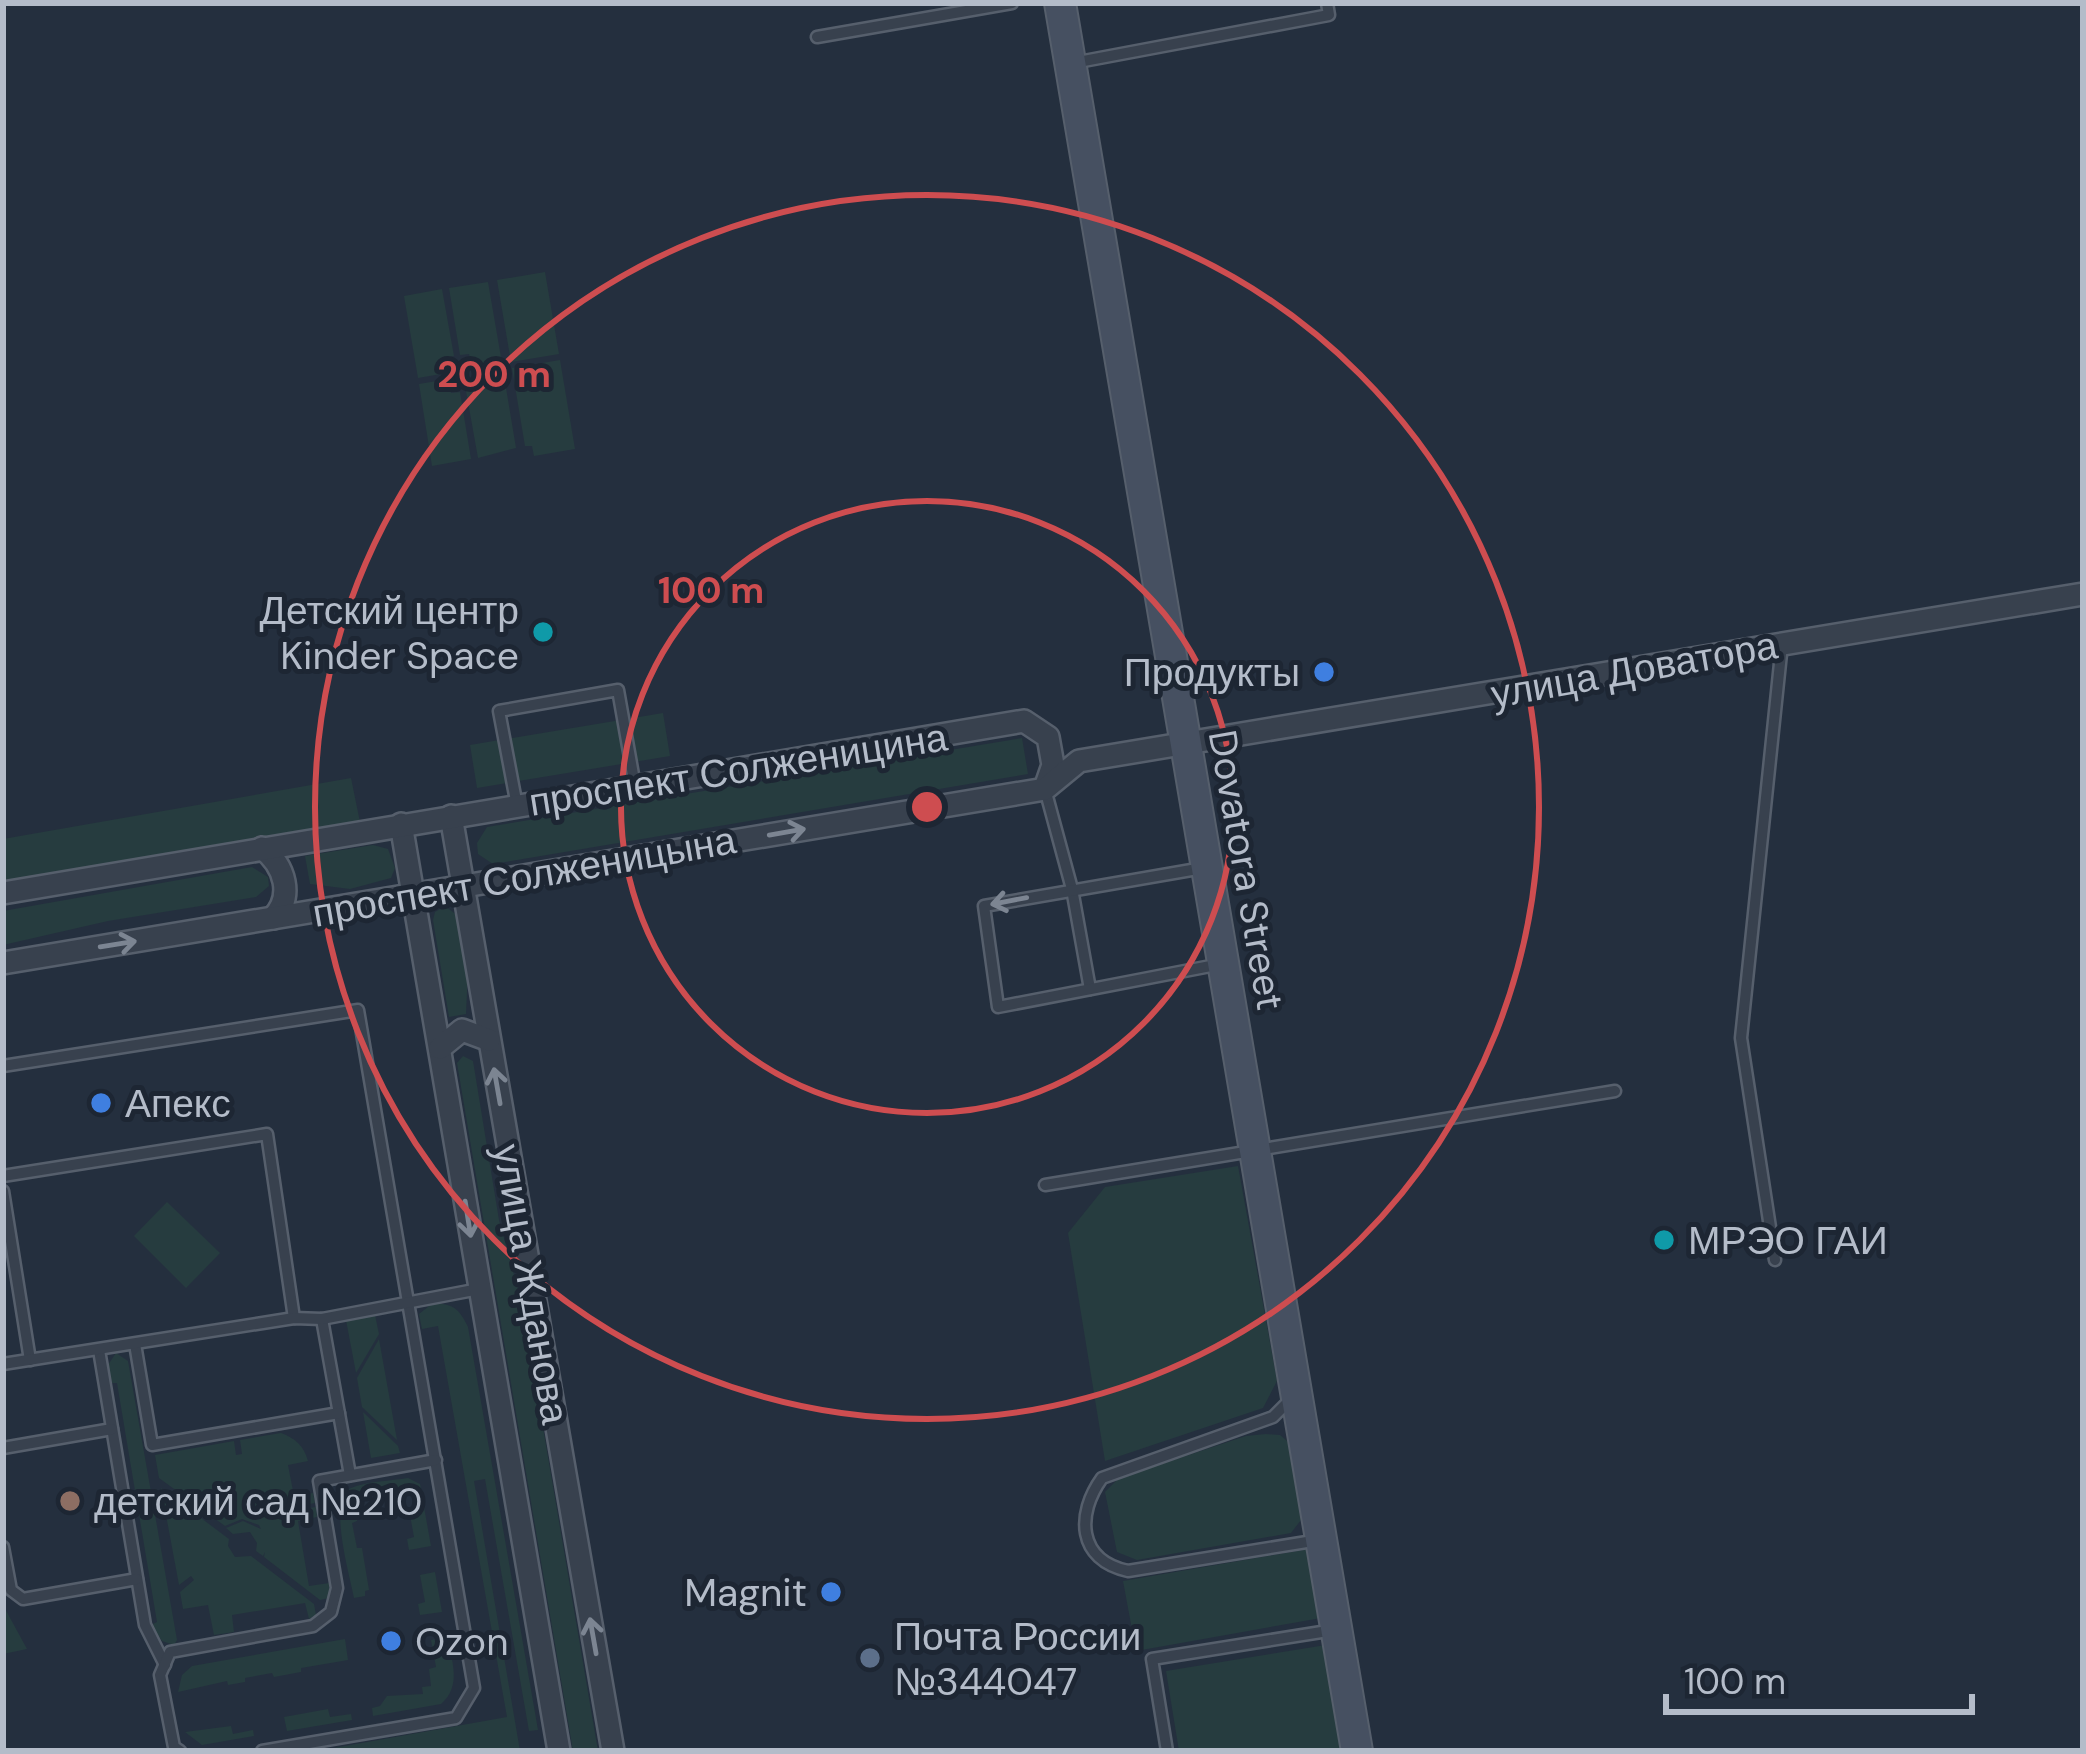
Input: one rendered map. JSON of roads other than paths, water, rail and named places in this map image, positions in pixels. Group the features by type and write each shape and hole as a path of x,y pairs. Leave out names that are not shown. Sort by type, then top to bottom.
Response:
{"street":[{"name":"Dovatora Street","path":"1060,3 1358,1751"},
{"name":"улица Доватора","path":"1186,745 2083,594"},
{"name":"проспект Солженицина","path":"452,816 1024,721 1048,736"},
{"path":"1048,736 1067,758 1079,761 1186,745"},
{"path":"1045,789 1053,765 1048,736"},
{"name":"проспект Солженицына","path":"3,963 1045,789 1079,761"},
{"name":"проспект Солженицына","path":"3,892 452,816"},
{"name":"улица Жданова","path":"452,816 613,1751"},
{"name":"улица Жданова","path":"400,824 559,1751"},
{"path":"262,848 277,863 285,881 283,903 273,918"},
{"path":"440,1048 462,1030 489,1040"}],"lane":[{"path":"817,37 1012,3"},
{"path":"1070,64 1329,15 1327,3"},
{"path":"1775,1260 1741,1038 1782,644"},
{"path":"517,806 499,711 618,690 635,786"},
{"path":"1045,789 1072,889 1090,989"},
{"path":"1207,867 984,906 998,1007 1223,964"},
{"path":"3,1066 358,1010 474,1688 456,1718 262,1751"},
{"path":"1045,1185 1615,1091"},
{"path":"3,1176 267,1135 294,1318"},
{"path":"3,1191 30,1360"},
{"path":"3,1364 294,1318 322,1318 479,1289"},
{"path":"322,1318 350,1475"},
{"path":"135,1344 152,1445 339,1414"},
{"path":"99,1349 145,1625 165,1665"},
{"path":"1298,1392 1273,1417 1102,1478 1086,1500 1084,1530 1095,1553 1116,1568 1128,1570 1322,1539"},
{"path":"3,1448 112,1430"},
{"path":"180,1751 174,1747 160,1675 170,1652 313,1626 331,1612 337,1588 319,1481 436,1460"},
{"path":"3,1546 11,1590 23,1599 137,1579"},
{"path":"1167,1751 1152,1659 1337,1630"}],"place":[{"name":"Детский центр Kinder Space","path":"543,632"},
{"name":"Продукты","path":"1324,672"},
{"name":"Апекс","path":"101,1103"},
{"name":"МРЭО ГАИ","path":"1664,1240"},
{"name":"детский сад №210","path":"70,1501"},
{"name":"Magnit","path":"831,1592"},
{"name":"Ozon","path":"391,1641"},
{"name":"Почта России №344047","path":"870,1658"}]}
